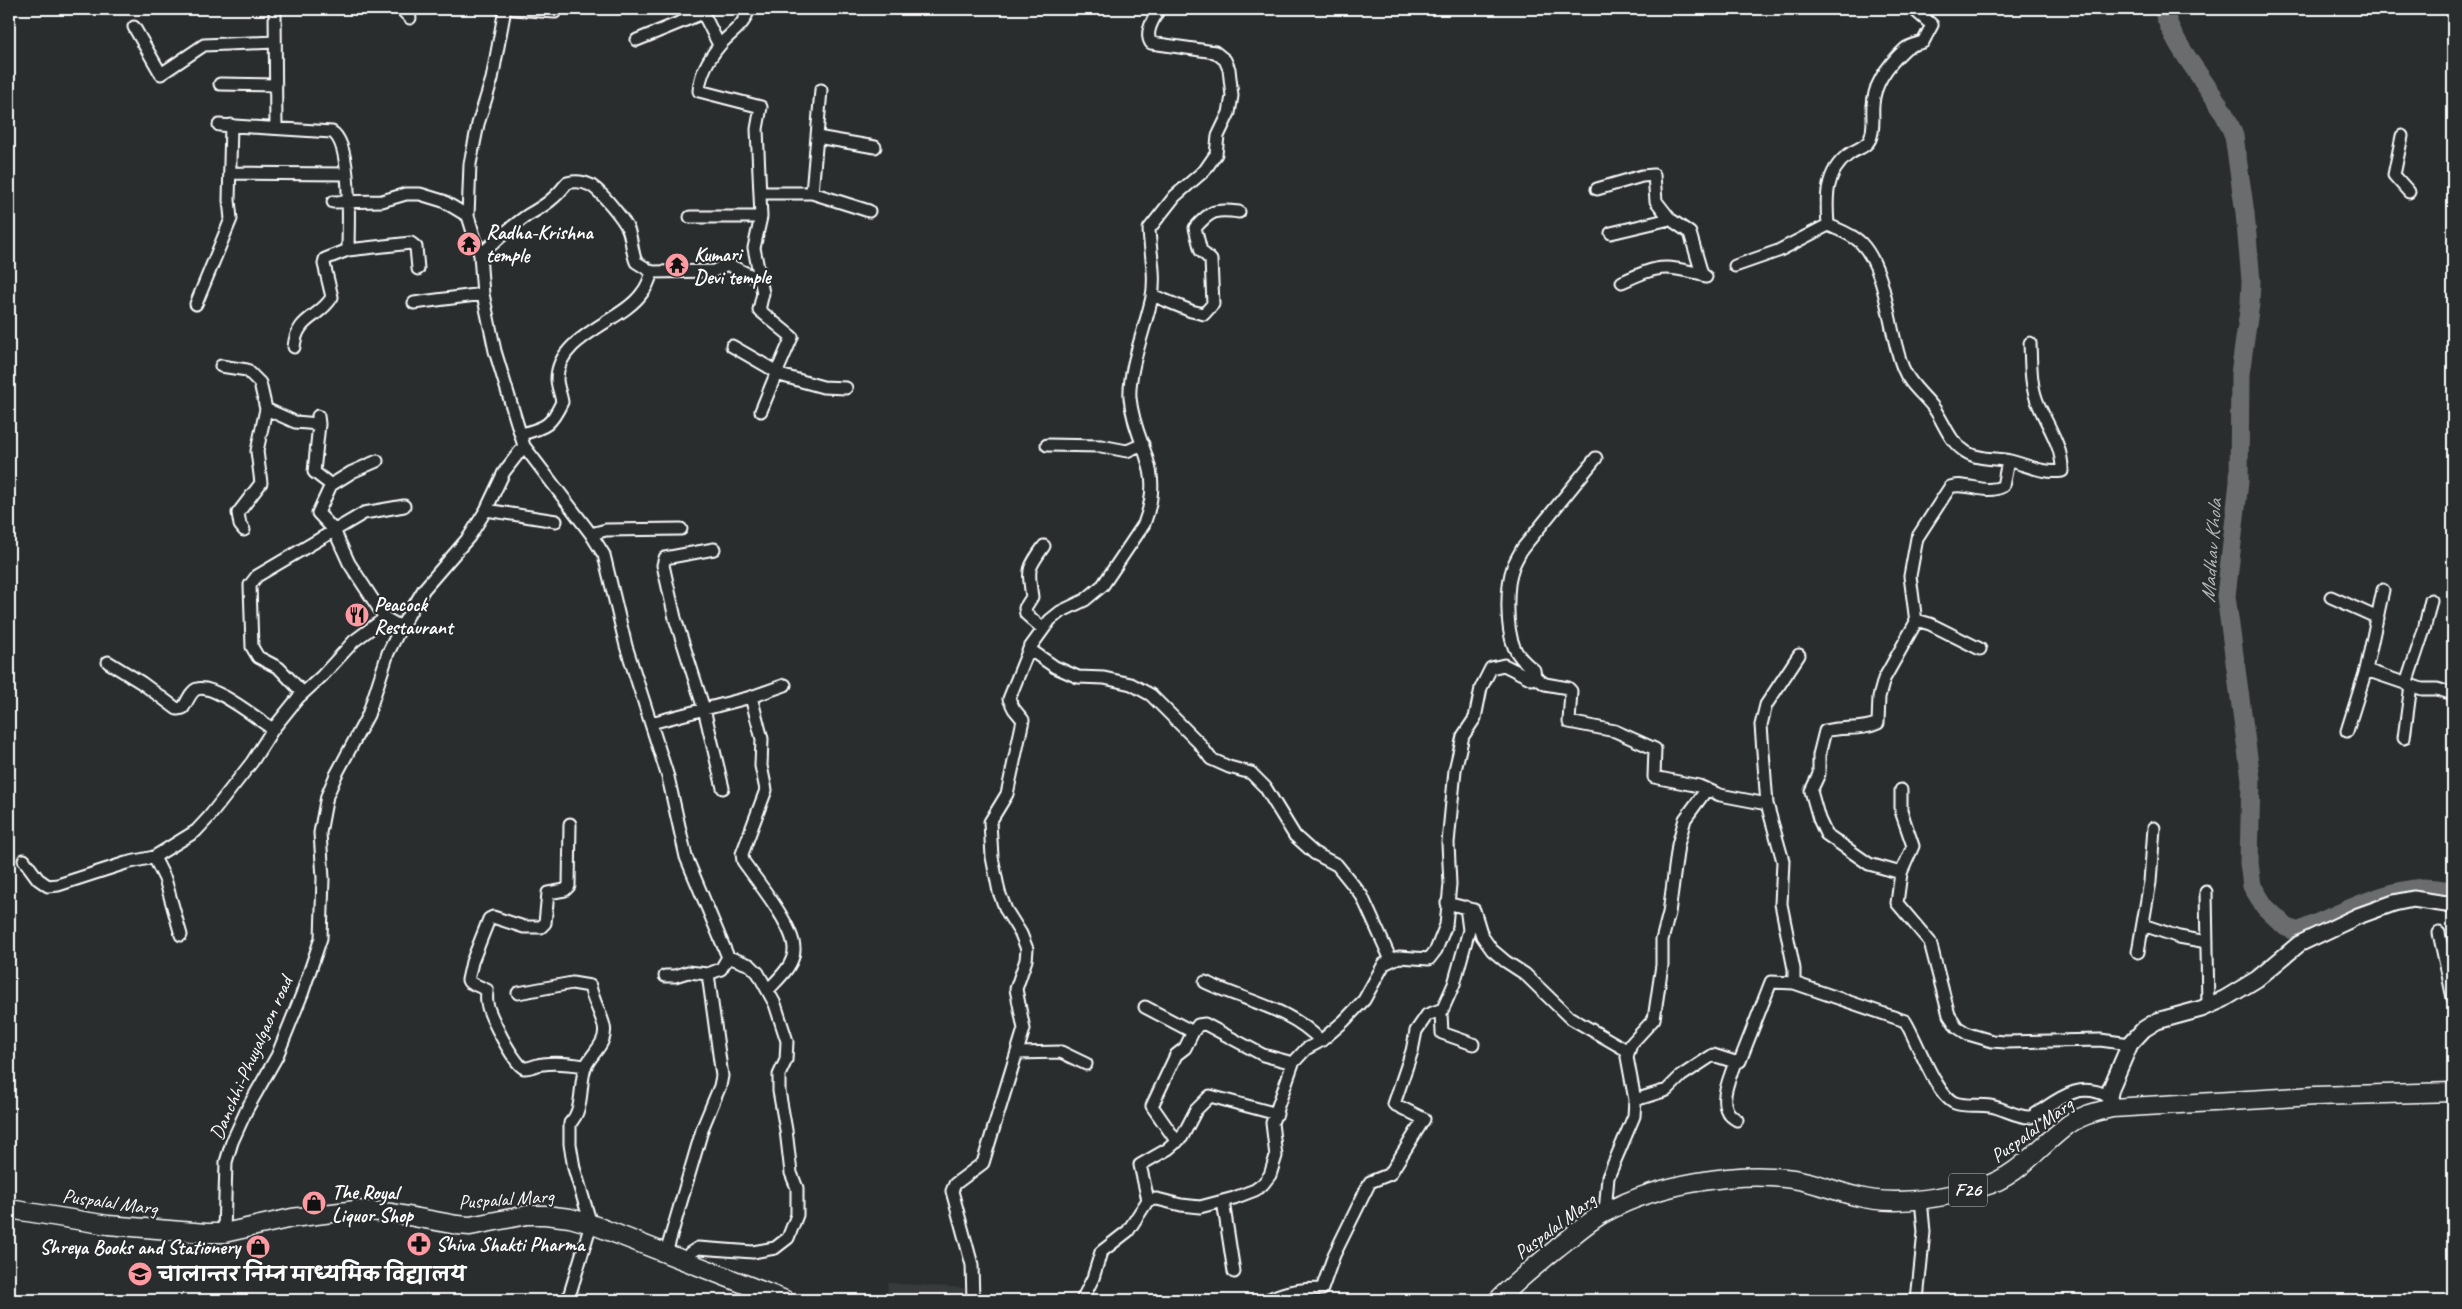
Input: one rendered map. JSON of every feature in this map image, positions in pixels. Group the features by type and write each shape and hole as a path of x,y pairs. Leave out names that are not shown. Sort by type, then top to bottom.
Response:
{"main road":[{"name":"Puspalal Marg","path":"1498,1300 1519,1279 1605,1212 1642,1196 1674,1188 1764,1176 1796,1179 1856,1196 1883,1201 1904,1202 1983,1187 2007,1177 2064,1128 2111,1103 2453,1092"},
{"name":"Puspalal Marg","path":"9,1209 136,1229 224,1233 292,1218 356,1210 392,1213 470,1226 527,1216 545,1215 570,1218 591,1224 785,1300"}],"street":[{"path":"275,9 276,128"},
{"path":"401,9 410,18"},
{"path":"505,9 492,79 478,124 470,164 468,216 480,255 483,294 495,351 523,440 592,534 604,556 626,646 668,777 686,857 728,957 750,965 758,973 768,990 787,1041 786,1060 779,1075 779,1092 791,1173 797,1188 797,1215 788,1238 775,1248 753,1252 698,1248 690,1253 687,1262"},
{"path":"512,9 555,12 555,9"},
{"path":"748,9 747,18 719,45 700,76 699,90 761,107 757,129 761,217 754,248 758,279 763,293 760,310 792,337 761,411"},
{"path":"973,1300 972,1265 952,1191 955,1184 984,1163 1024,1029 1016,990 1026,960 1026,949 1018,928 1006,910 999,892 992,857 990,822 1007,794 1024,720 1014,709 1009,699 1029,649 1042,628 1060,612 1095,593 1120,560 1144,524 1149,513 1152,470 1133,415 1130,389 1152,295 1155,268 1150,229 1175,196 1212,162 1218,147 1218,136 1230,113 1232,103 1229,69 1220,55 1215,52 1151,43 1148,34 1149,28 1159,9"},
{"path":"1828,225 1827,187 1834,172 1844,159 1869,141 1873,129 1874,95 1880,78 1906,48 1923,42 1932,25 1918,12 1918,9"},
{"path":"637,40 703,13 719,45"},
{"path":"134,27 161,74 204,45 275,42"},
{"path":"220,84 276,85"},
{"path":"812,193 821,90"},
{"path":"196,304 231,219 230,173 225,125 332,132 337,135 343,150 346,174 348,250"},
{"path":"2402,136 2394,175 2409,192"},
{"path":"817,137 875,147"},
{"path":"230,173 346,174"},
{"path":"1597,189 1642,176 1654,175 1656,201 1670,219 1690,233 1704,275 1672,267 1654,267 1622,282"},
{"path":"480,255 528,215 539,210 557,196 567,183 578,181 590,185 596,190 617,214 629,232 636,262 652,272 714,271 727,264 758,279"},
{"path":"760,193 812,193 869,211"},
{"path":"333,202 382,201 406,194 420,194 443,201 468,216"},
{"path":"1152,295 1191,311 1204,314 1213,304 1210,260 1201,251 1195,228 1205,216 1217,210 1239,212"},
{"path":"690,217 761,217"},
{"path":"1611,233 1670,219"},
{"path":"1735,266 1778,252 1828,225"},
{"path":"1828,225 1851,235 1867,251 1880,279 1903,368 1911,382 1934,408 1946,434 1967,453 2008,461 2035,469 2062,471 2061,456 2037,400 2032,382 2030,343"},
{"path":"294,347 296,332 310,317 327,305 332,297 324,264 325,260 348,250 411,243 416,247 418,270"},
{"path":"523,440 553,420 562,402 557,379 562,360 577,342 634,302 642,294 652,272"},
{"path":"414,303 483,294"},
{"path":"732,346 776,373 823,387 846,388"},
{"path":"221,366 247,370 254,375 260,383 266,409 257,451 261,483 238,513 244,530"},
{"path":"266,409 295,422 319,420 314,472 331,485"},
{"name":"Danchhi-Phuyalgaon road","path":"224,1233 226,1162 232,1142 247,1109 277,1056 302,994 321,938 323,878 320,834 327,796 368,715 388,653 401,627 424,589 469,537 486,510 504,472 523,440"},
{"path":"1047,445 1100,446 1127,451 1143,444"},
{"path":"1535,677 1534,670 1522,660 1514,648 1510,631 1510,580 1513,566 1522,549 1596,458"},
{"path":"331,485 352,472 377,461"},
{"path":"1901,873 1869,864 1826,834 1819,819 1812,791 1819,774 1819,755 1825,732 1878,723 1879,697 1884,679 1916,620 1910,576 1914,549 1920,530 1950,487 1958,486 1991,490 2003,486 2008,461"},
{"path":"331,485 331,490 317,510 334,530 349,563 385,618 401,627"},
{"path":"303,693 279,668 258,657 252,647 250,585 257,576 364,512 404,506"},
{"path":"486,510 556,521"},
{"path":"592,534 606,530 681,529"},
{"path":"1042,628 1026,614 1025,608 1032,597 1028,577 1030,566 1044,546"},
{"path":"714,549 665,558 663,565 675,618 704,709 723,788"},
{"path":"2347,731 2366,670 2383,590"},
{"path":"2332,597 2378,618"},
{"path":"2404,738 2408,685 2431,600"},
{"path":"24,860 38,879 48,886 58,885 126,863 154,857 182,841 209,817 252,762 272,729 303,693 322,676 354,641 385,618"},
{"path":"1916,620 1930,624 1980,649"},
{"path":"1029,649 1078,678 1104,678 1131,684 1151,695 1200,743 1211,759 1229,767 1251,773 1265,786 1295,836 1314,853 1338,865 1362,896 1391,960"},
{"path":"1794,983 1794,969 1781,904 1783,861 1766,804 1761,724 1766,705 1799,655"},
{"path":"108,662 142,683 177,709 183,708 198,689 206,689 220,694 272,729"},
{"path":"1148,1200 1156,1199 1200,1207 1255,1190 1270,1175 1276,1156 1272,1122 1277,1114 1293,1063 1306,1049 1321,1041 1344,1022 1364,1000 1384,964 1399,957 1429,959 1436,950 1446,925 1450,884 1448,843 1455,770 1463,736 1476,718 1486,675 1491,668 1504,664 1524,677 1532,679 1535,677 1546,684 1568,688 1571,692 1569,722 1618,732 1655,749 1654,777 1708,789 1720,795 1766,804"},
{"path":"2366,670 2408,685 2453,694"},
{"path":"651,723 751,697 785,685"},
{"path":"751,697 762,739 761,766 766,790 742,854 743,861 790,930 794,949 789,966 768,990"},
{"path":"1605,1212 1608,1177 1634,1116 1635,1100 1627,1057 1628,1051 1631,1044 1654,1019 1662,965 1662,940 1669,913 1678,846 1685,819 1708,789"},
{"path":"1901,790 1900,811 1914,846 1901,873 1896,903 1930,942 1936,957 1944,1000 1949,1015 1957,1027 1968,1034 1992,1041 2100,1040 2130,1044"},
{"path":"570,824 569,886 564,890 548,893 545,923 541,927 524,927 493,917 488,918 472,962 468,980 487,990 486,1002 490,1012 513,1058 520,1066 526,1068 541,1064 562,1063 585,1066"},
{"path":"2138,952 2150,882 2154,828"},
{"path":"154,857 165,879 182,935"},
{"path":"2206,892 2208,1006"},
{"path":"1635,1100 1667,1090 1681,1076 1713,1055 1735,1062 1740,1061 1771,982 1794,983 1905,1020 1923,1058 1944,1095 1953,1103 1989,1106 2024,1117 2031,1117 2072,1092 2086,1089 2111,1103 2130,1044 2144,1029 2158,1021 2208,1006 2257,979 2299,944 2358,916 2394,903 2413,899 2453,905"},
{"path":"1447,903 1474,910 1482,936 1498,956 1525,974 1569,1017 1628,1051"},
{"path":"1466,907 1469,930 1454,984 1441,1013 1442,1033 1473,1044"},
{"path":"2142,925 2179,937 2206,942"},
{"path":"2439,932 2453,998"},
{"path":"665,976 675,976 688,972 708,974 721,969 728,957"},
{"path":"666,1253 703,1127 720,1086 722,1076 708,974"},
{"path":"1205,982 1266,1006 1308,1028 1321,1041"},
{"path":"518,993 572,983 590,986 596,1008 605,1027 604,1037 599,1048 585,1066 576,1117 570,1123 570,1144 574,1168 591,1224 568,1300"},
{"path":"1145,1007 1193,1032"},
{"path":"1267,1300 1280,1293 1294,1290 1322,1289 1334,1255 1370,1182 1390,1174 1424,1119 1394,1104 1416,1032 1427,1015 1443,1009"},
{"path":"1176,1142 1152,1106 1176,1055 1185,1048 1198,1025 1205,1024 1263,1055 1293,1063"},
{"path":"1016,1053 1061,1052 1086,1064"},
{"path":"1735,1062 1724,1102 1726,1111 1737,1120"},
{"path":"1082,1300 1094,1278 1101,1252 1128,1231 1148,1200 1140,1165 1168,1150 1182,1137 1196,1110 1210,1096 1277,1114"},
{"path":"1917,1300 1924,1232 1921,1199"},
{"path":"1222,1201 1234,1272"}],"shaded area":[{"path":"888,1283 964,1288 966,1300 887,1300"}],"waterway":[{"name":"Madhav Khola","path":"2163,9 2178,43 2218,104 2234,136 2245,213 2251,281 2250,304 2240,374 2239,482 2226,596 2251,779 2249,863 2252,886 2265,907 2286,927 2298,932 2358,905 2390,894 2422,888 2453,891"}],"place":[{"name":"Radha-Krishna temple","path":"469,244"},
{"name":"Kumari Devi temple","path":"677,265"},
{"name":"Peacock Restaurant","path":"357,615"},
{"name":"The Royal Liquor Shop","path":"314,1203"},
{"name":"Shiva Shakti Pharma","path":"419,1244"},
{"name":"Shreya Books and Stationery","path":"258,1247"},
{"name":"चालान्तर निम्न माध्यमिक विद्यालय","path":"140,1274"}]}
